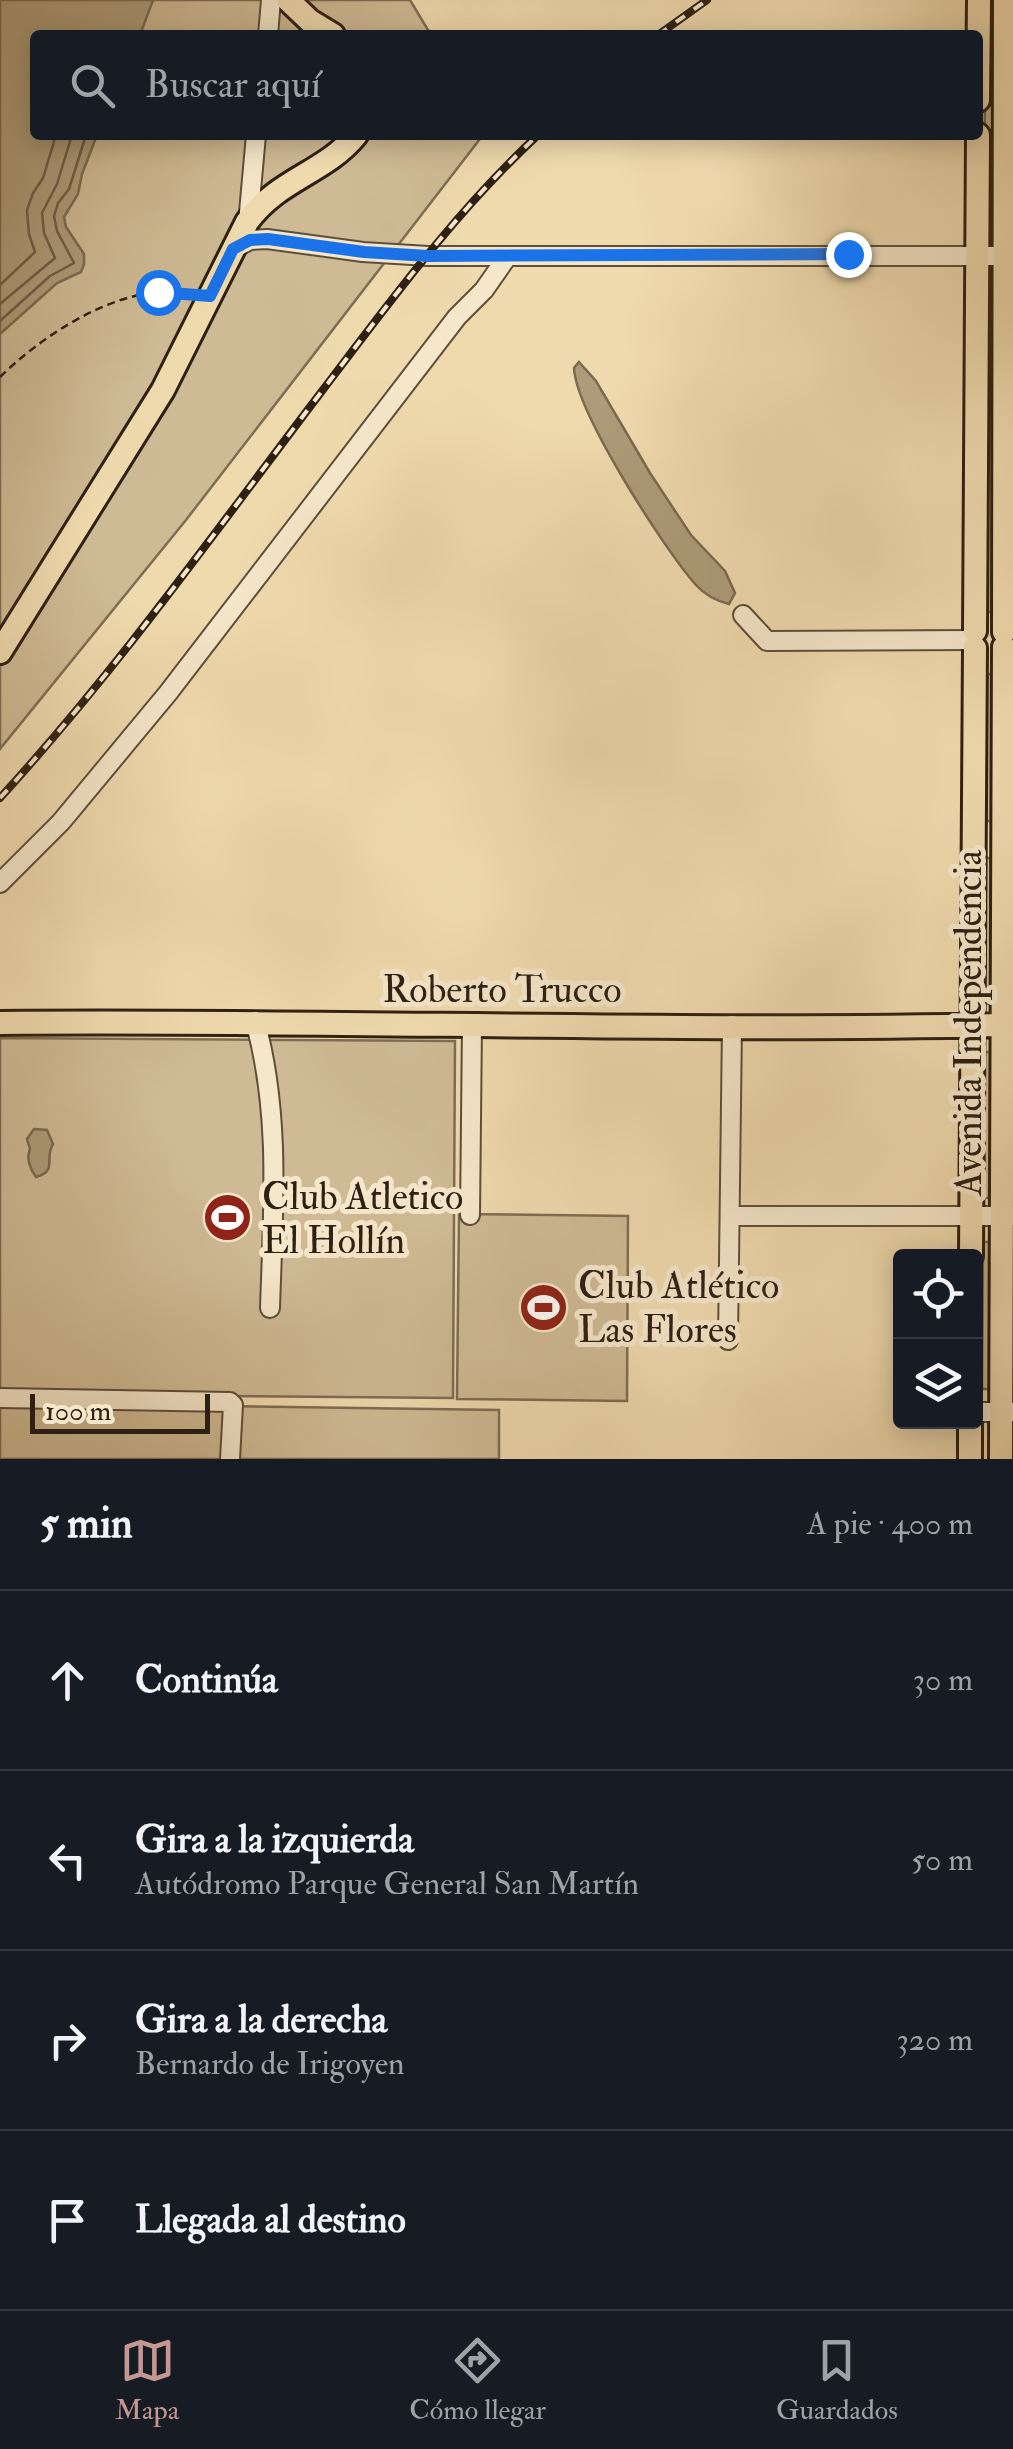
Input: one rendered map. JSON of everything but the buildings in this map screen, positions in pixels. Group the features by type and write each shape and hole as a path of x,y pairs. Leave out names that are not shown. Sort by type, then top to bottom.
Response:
{"main road":[{"path":"288,0 325,30"},
{"path":"979,0 979,30"},
{"name":"Avenida Independencia","path":"1001,1459 1007,1412 1008,1216 1009,63 1005,0"},
{"path":"0,652 164,390 247,222 265,198 333,157 351,140"},
{"name":"Avenida Independencia","path":"971,1249 978,140"},
{"path":"974,640 983,624 992,623 1007,640"},
{"name":"Roberto Trucco","path":"0,1023 254,1020 1008,1025"},
{"path":"970,1429 970,1459"}],"street":[{"path":"269,30 272,0"},
{"path":"983,63 1009,63"},
{"path":"255,140 247,222 268,239"},
{"path":"233,249 250,240 268,239 364,252 508,257 1009,256"},
{"path":"0,883 61,822 168,693 457,317 484,290 508,257"},
{"path":"743,615 767,641 974,640"},
{"path":"974,836 1008,836"},
{"path":"254,1020 268,1068 271,1105 274,1180 270,1308"},
{"path":"470,1215 472,1024"},
{"path":"728,1340 732,1025"},
{"path":"730,1216 1008,1216"},
{"path":"0,1398 230,1402 234,1405 230,1459"}],"path":[{"path":"0,377 21,357 87,312 158,292 210,296"}],"shaded area":[{"path":"0,0 410,0 428,30 30,30 30,140 479,140 186,520 0,749"},
{"path":"985,91 996,91 996,238 984,238"},
{"path":"985,268 996,268 995,612 984,612"},
{"path":"985,674 996,674 995,821 984,821"},
{"path":"982,858 993,858 993,1004 981,1004"},
{"name":"Club Atletico El Hollín","path":"0,1038 455,1041 453,1398 0,1394"},
{"path":"982,1052 993,1052 992,1198 981,1198"},
{"name":"Club Atlético Las Flores","path":"459,1214 628,1216 627,1401 457,1399"},
{"path":"983,1242 994,1242 993,1389 983,1389"},
{"path":"0,1403 499,1410 499,1459 0,1459"}],"water":[{"path":"0,0 153,0 142,30 30,30 30,140 95,140 78,194 64,217 84,254 84,264 81,272 57,283 0,334"},
{"path":"579,362 596,381 691,535 725,571 735,593 729,604 696,585 644,512 589,415 574,368"},
{"path":"34,1129 47,1130 53,1144 47,1172 36,1177 29,1163 27,1139"}],"railway":[{"path":"665,30 707,0"},
{"path":"0,798 126,649 424,258 533,140"}],"place":[{"name":"Club Atletico El Hollín","path":"227,1218"},
{"name":"Club Atlético Las Flores","path":"543,1307"}],"route":[{"path":"158,292 210,296 233,249 250,240 268,239 428,256 848,254"}]}
